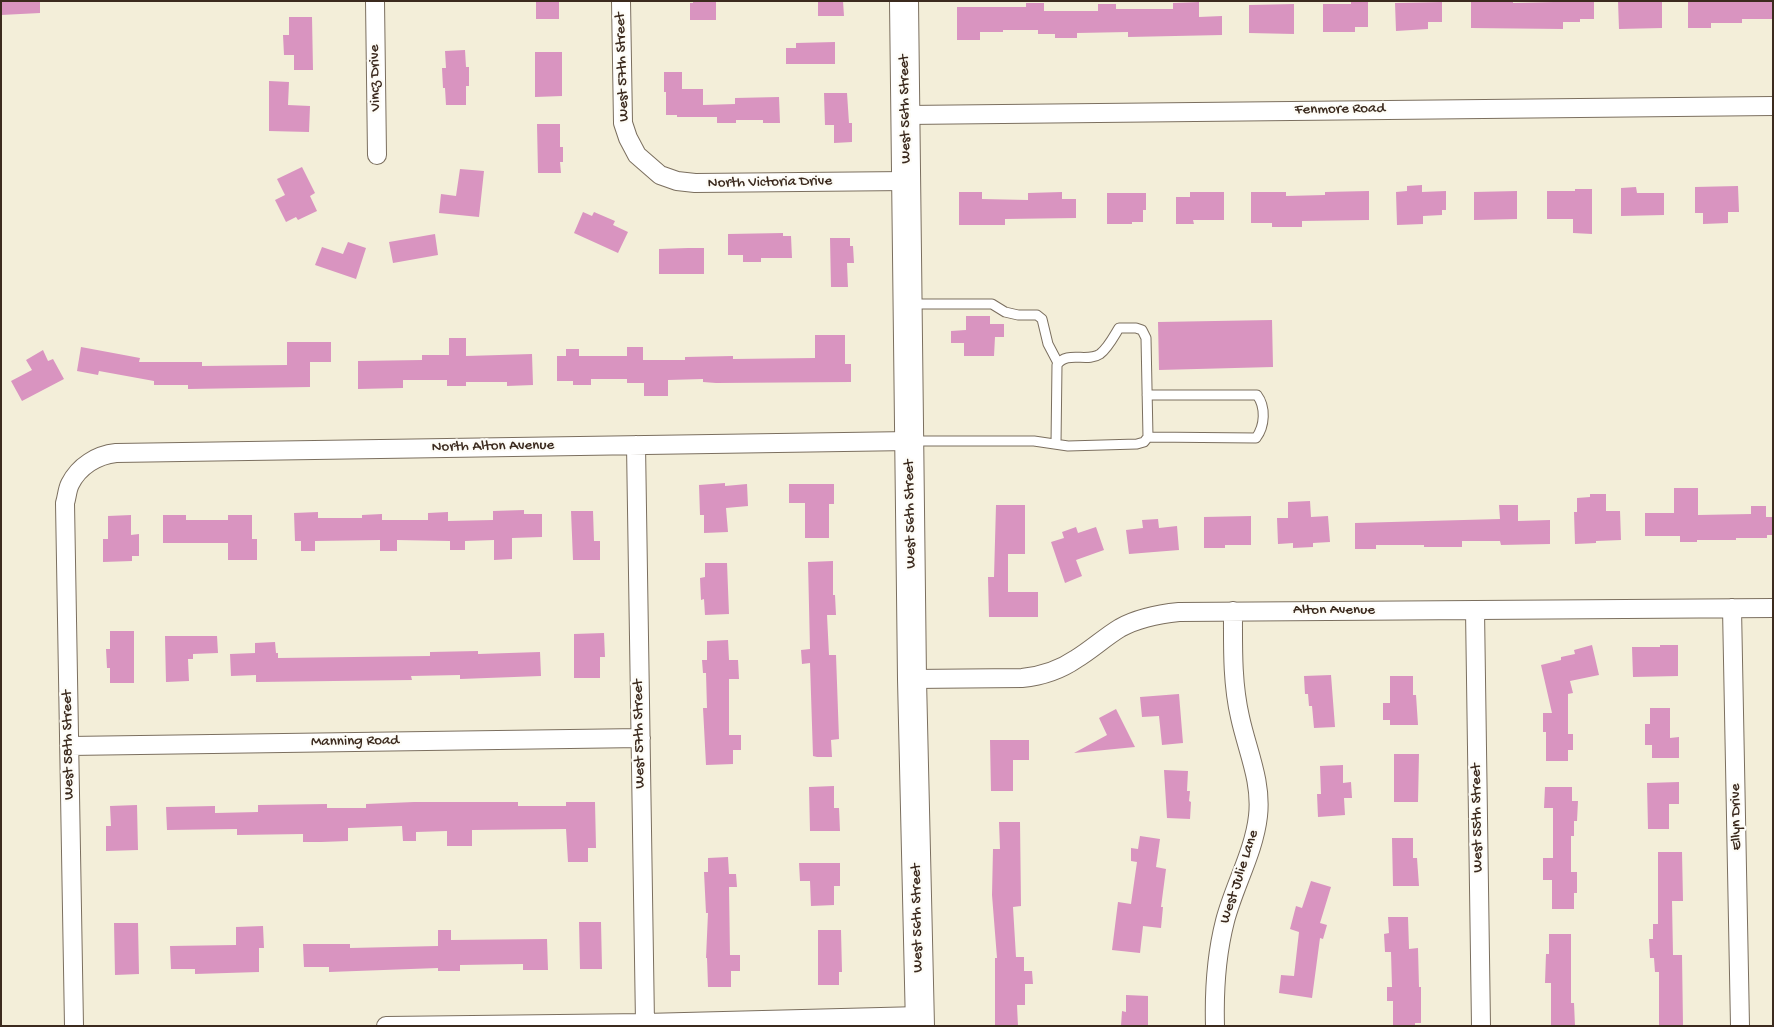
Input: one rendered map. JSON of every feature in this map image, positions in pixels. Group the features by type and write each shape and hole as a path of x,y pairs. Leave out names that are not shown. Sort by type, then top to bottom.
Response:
{"main road":[{"name":"West 56th Street","path":"904,1 912,679 920,1021"}],"street":[{"name":"Vincz Drive","path":"375,1 377,155"},
{"name":"West 57th Street","path":"621,1 623,123 628,138 641,159"},
{"name":"Fenmore Road","path":"906,115 1773,106"},
{"name":"North Victoria Drive","path":"641,159 660,175 689,183 907,181"},
{"name":"North Alton Avenue","path":"81,469 97,458 116,453 910,441"},
{"name":"West 57th Street","path":"636,445 645,1023"},
{"name":"West 58th Street","path":"74,1026 65,503 70,484 81,469"},
{"name":"Ellyn Drive","path":"1732,608 1740,1026"},
{"name":"Alton Avenue","path":"912,679 1037,676 1052,672 1072,662 1120,629 1142,619 1179,612 1773,608"},
{"name":"West 55th Street","path":"1475,610 1481,1026"},
{"name":"West Julie Lane","path":"1215,1026 1215,980 1221,935 1254,838 1259,815 1259,792 1255,768 1240,718 1234,682 1233,612"},
{"name":"Manning Road","path":"69,746 640,738"},
{"path":"386,1026 920,1021"}],"lane":[{"path":"908,304 992,304 1005,312 1018,315 1038,315 1042,319 1048,344 1058,363"},
{"path":"910,441 1034,440 1056,444 1068,446 1137,444 1144,442 1148,437 1146,338 1142,330 1119,328 1100,354 1092,357 1066,358 1060,360 1056,365 1056,444"},
{"path":"1147,395 1257,395 1262,402 1262,429 1256,438 1148,437"}],"building":[{"path":"1,1 40,1 40,13 1,15"},
{"path":"536,1 559,1 559,19 536,19"},
{"path":"693,1 716,1 716,20 690,20 690,3 693,3"},
{"path":"818,1 843,1 844,16 818,16"},
{"path":"1513,1 1513,3 1594,1 1594,19 1580,19 1580,22 1563,22 1563,29 1471,28 1471,2"},
{"path":"1618,1 1662,1 1662,28 1619,29"},
{"path":"1688,1 1773,1 1773,19 1742,19 1742,23 1711,23 1711,28 1688,28"},
{"path":"1199,2 1199,17 1222,16 1222,35 1128,37 1128,32 1077,33 1077,38 1055,38 1055,34 1038,34 1038,30 1003,30 1003,32 980,32 980,40 957,40 957,7 1026,7 1026,3 1044,3 1044,11 1098,11 1098,4 1116,4 1116,9 1173,9 1173,3"},
{"path":"1351,2 1368,2 1368,27 1355,27 1355,32 1323,32 1323,4 1351,4"},
{"path":"1442,2 1442,22 1428,22 1428,29 1396,31 1395,3"},
{"path":"1294,4 1294,34 1249,33 1249,5"},
{"path":"289,17 312,17 313,70 294,70 294,55 284,55 283,35 289,35"},
{"path":"835,42 835,64 786,64 786,48 796,48 796,43"},
{"path":"465,50 466,67 469,67 466,105 446,105 442,68 446,68 445,51"},
{"path":"535,52 562,52 562,96 535,97"},
{"path":"664,72 682,72 682,89 703,89 703,105 735,104 735,98 779,97 780,123 763,123 763,120 736,120 736,123 717,123 717,117 677,117 677,115 666,115"},
{"path":"269,81 289,82 288,105 310,106 309,132 269,131"},
{"path":"824,93 847,93 849,123 852,123 852,142 834,143 834,125 825,125"},
{"path":"537,124 560,124 560,147 563,147 563,162 560,162 561,173 538,173"},
{"path":"302,167 315,193 310,196 317,211 298,220 296,217 286,222 275,200 285,195 277,179"},
{"path":"460,169 484,171 479,217 439,213 441,194 456,196"},
{"path":"1422,185 1422,192 1446,191 1446,210 1442,210 1442,215 1423,216 1423,224 1397,225 1396,192 1407,191 1407,186"},
{"path":"1738,186 1739,212 1728,212 1728,223 1703,224 1703,213 1695,213 1695,187"},
{"path":"1636,187 1637,193 1664,193 1664,215 1621,216 1621,188"},
{"path":"1575,189 1592,189 1592,234 1573,233 1573,219 1547,219 1547,191 1575,191"},
{"path":"1369,191 1369,220 1302,221 1302,227 1272,227 1272,223 1251,223 1251,192 1286,192 1286,196 1325,195 1325,192"},
{"path":"1517,191 1517,219 1474,220 1474,192"},
{"path":"959,192 982,192 982,199 1028,200 1028,193 1062,192 1062,199 1076,199 1076,218 1005,219 1005,225 959,225"},
{"path":"1190,192 1224,192 1224,220 1193,220 1194,224 1176,224 1176,197 1190,197"},
{"path":"1107,193 1146,193 1146,210 1143,210 1143,222 1107,224"},
{"path":"583,212 592,216 594,212 615,221 613,225 628,232 618,253 574,233"},
{"path":"783,233 783,236 791,236 792,258 761,258 761,262 743,262 743,255 728,255 728,234"},
{"path":"435,234 438,255 393,263 389,242"},
{"path":"830,238 850,238 850,246 853,246 854,263 847,263 848,287 831,287"},
{"path":"348,242 366,248 356,279 315,265 322,247 343,254"},
{"path":"704,248 704,274 659,274 659,249"},
{"path":"966,316 990,316 990,324 1004,324 1004,337 995,337 994,356 964,356 964,343 951,343 951,331 966,330"},
{"path":"1272,320 1273,367 1159,370 1158,322"},
{"path":"815,335 845,335 845,364 851,364 851,382 716,383 703,382 703,379 668,380 668,396 644,396 644,383 627,383 627,379 591,379 591,385 573,385 573,381 557,381 557,356 566,356 566,349 579,349 579,356 627,356 627,347 643,347 643,360 685,360 685,357 733,356 733,359 815,358"},
{"path":"449,338 466,338 466,356 532,354 533,385 507,386 507,382 466,382 466,386 447,386 447,380 403,380 403,388 358,389 358,361 422,360 422,355 449,355"},
{"path":"287,342 331,342 331,362 310,362 310,387 188,389 188,385 154,385 154,381 99,371 98,375 77,371 81,347 140,358 139,362 202,362 202,366 287,365"},
{"path":"43,350 48,361 53,359 64,379 22,401 11,381 32,370 26,360"},
{"path":"725,483 725,486 747,484 748,506 726,508 728,532 704,533 704,515 700,515 699,485"},
{"path":"789,484 834,484 834,504 829,504 829,538 805,538 805,503 789,503"},
{"path":"1674,488 1698,488 1698,515 1751,514 1751,506 1766,506 1766,517 1773,517 1773,535 1767,535 1767,538 1697,540 1697,542 1680,542 1680,536 1645,536 1645,513 1674,513"},
{"path":"1590,494 1606,494 1606,511 1620,511 1621,540 1575,544 1574,512 1577,512 1577,498 1590,497"},
{"path":"1310,501 1311,517 1328,516 1330,542 1313,543 1313,547 1293,548 1293,543 1278,544 1277,518 1288,518 1288,502"},
{"path":"996,505 1025,505 1025,554 1008,554 1008,592 1038,592 1038,617 989,617 988,577 994,577"},
{"path":"1499,505 1518,505 1518,521 1550,520 1550,544 1501,545 1500,541 1462,541 1462,547 1376,545 1376,549 1355,549 1355,523 1500,519"},
{"path":"524,510 524,514 542,514 542,537 512,538 512,559 494,560 494,540 465,541 465,550 450,550 450,541 397,540 397,551 380,551 380,540 315,541 315,551 301,551 301,541 295,541 294,513 318,512 318,518 362,518 362,515 382,514 382,520 428,520 428,513 448,512 448,521 493,520 493,511"},
{"path":"571,511 593,511 594,541 600,541 600,560 573,560"},
{"path":"131,515 131,535 139,534 139,556 132,556 132,561 103,562 103,539 108,539 108,516"},
{"path":"163,515 186,515 186,520 228,520 228,515 252,515 252,539 257,539 257,560 228,560 228,543 163,543"},
{"path":"1251,516 1251,545 1225,545 1225,548 1204,548 1204,517"},
{"path":"1158,519 1159,528 1177,526 1179,550 1129,554 1126,530 1143,528 1142,520"},
{"path":"1076,527 1078,533 1096,527 1104,550 1076,560 1082,576 1065,583 1051,542 1064,538 1062,532"},
{"path":"833,561 833,595 835,595 836,615 827,615 829,655 836,655 839,739 831,740 832,757 817,757 813,756 810,663 802,664 801,650 810,649 808,562"},
{"path":"705,563 727,563 729,614 705,615 704,599 701,600 700,578 705,577"},
{"path":"110,631 134,631 134,683 110,683 110,668 107,668 106,649 110,649"},
{"path":"604,633 605,657 600,657 600,678 574,678 574,634"},
{"path":"165,636 217,636 218,653 193,654 193,659 188,659 189,681 166,682"},
{"path":"728,640 729,660 738,660 739,679 729,679 729,735 741,735 741,750 733,750 733,764 706,765 703,708 707,708 706,673 703,673 702,660 707,660 707,641"},
{"path":"275,642 278,658 430,656 430,652 478,651 478,654 540,652 541,676 460,679 460,675 411,676 412,680 256,682 256,675 231,676 230,654 255,653 255,643"},
{"path":"1592,645 1599,675 1570,681 1573,693 1568,694 1568,734 1573,734 1573,750 1568,750 1568,761 1546,761 1546,732 1543,732 1543,713 1552,713 1541,665 1561,660 1561,657 1575,654 1574,650"},
{"path":"1660,645 1678,645 1678,676 1633,677 1632,647 1660,647"},
{"path":"1331,675 1335,727 1314,728 1312,706 1309,706 1308,694 1305,694 1304,676"},
{"path":"1390,676 1413,676 1413,695 1416,695 1418,725 1390,725 1390,720 1383,720 1383,703 1390,703"},
{"path":"1179,694 1183,743 1162,745 1159,716 1142,717 1140,697"},
{"path":"1650,708 1670,708 1670,738 1679,737 1679,758 1652,758 1652,745 1645,745 1645,724 1650,724"},
{"path":"1116,709 1135,747 1074,753 1107,735 1099,718"},
{"path":"990,740 1029,740 1029,760 1013,760 1013,791 991,791"},
{"path":"1394,754 1419,754 1418,802 1394,802"},
{"path":"1343,765 1343,783 1351,782 1352,798 1344,798 1345,815 1318,817 1317,794 1321,794 1320,766"},
{"path":"1164,770 1188,771 1187,791 1190,791 1190,819 1167,818"},
{"path":"1679,782 1679,804 1669,804 1669,829 1648,829 1647,783"},
{"path":"834,786 834,808 839,808 840,831 810,831 809,787"},
{"path":"1545,787 1572,787 1572,801 1578,801 1577,821 1574,821 1574,836 1571,836 1571,872 1577,872 1577,893 1574,893 1574,909 1552,909 1552,880 1543,880 1543,858 1553,858 1553,808 1544,808"},
{"path":"518,802 518,806 566,806 566,802 595,802 596,848 588,848 588,862 568,862 566,829 472,830 472,846 447,846 447,831 416,832 416,841 403,841 402,826 348,828 348,841 321,842 303,842 303,834 237,835 237,829 167,830 166,807 215,806 215,813 258,812 258,805 327,804 327,808 366,808 366,804"},
{"path":"137,805 138,850 106,851 106,826 111,826 110,806"},
{"path":"999,822 1020,822 1021,906 1013,907 1016,957 1024,957 1024,971 1032,971 1033,984 1025,984 1025,1005 1017,1005 1018,1026 995,1026 995,958 997,958 992,895 993,849 1000,849"},
{"path":"1140,836 1160,839 1156,867 1166,869 1161,907 1163,907 1161,928 1143,926 1140,953 1112,950 1118,902 1131,904 1137,862 1131,861 1131,848 1138,849"},
{"path":"1392,838 1413,838 1413,858 1417,858 1419,886 1393,886"},
{"path":"1658,852 1682,852 1683,901 1672,901 1673,955 1682,955 1683,1026 1659,1026 1659,972 1655,972 1654,958 1650,958 1649,939 1653,939 1653,924 1658,924"},
{"path":"728,857 729,874 736,874 737,887 729,887 730,955 740,955 740,971 731,971 731,987 708,987 706,958 708,913 706,913 704,872 708,872 708,858"},
{"path":"799,863 840,863 840,886 834,886 834,905 811,906 810,881 800,881"},
{"path":"1311,881 1331,887 1320,923 1327,925 1323,939 1320,938 1312,998 1279,993 1281,975 1294,976 1299,932 1290,929 1296,906 1302,908"},
{"path":"1388,917 1408,917 1409,949 1418,948 1421,1023 1415,1023 1415,1026 1393,1026 1393,1001 1387,1001 1387,987 1392,987 1391,952 1385,952 1384,934 1389,933"},
{"path":"579,922 601,922 602,969 580,969"},
{"path":"114,923 138,923 139,974 115,975"},
{"path":"263,926 264,948 259,948 259,972 195,974 195,969 171,969 170,946 236,945 236,927"},
{"path":"438,930 451,930 451,940 547,939 548,970 523,970 523,964 460,965 460,971 438,971 438,968 329,972 329,967 304,967 303,944 350,944 350,948 438,946"},
{"path":"818,930 841,930 842,972 839,972 839,985 818,985"},
{"path":"1549,934 1571,934 1571,1003 1574,1003 1575,1026 1551,1026 1551,983 1545,983 1546,954 1549,954"},
{"path":"1126,995 1148,996 1148,1026 1121,1026 1122,1011 1126,1012"}]}
